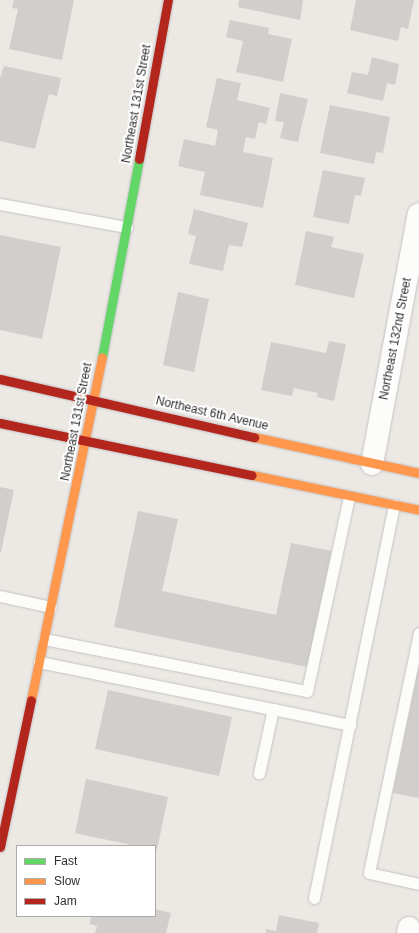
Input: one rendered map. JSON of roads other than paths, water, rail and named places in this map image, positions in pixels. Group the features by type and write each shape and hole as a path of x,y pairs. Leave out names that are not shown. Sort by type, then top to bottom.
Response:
{"street":[{"name":"Northeast 131st Street","path":"0,847 95,398 168,0"},
{"name":"Northeast 132nd Street","path":"372,464 419,214"},
{"name":"Northeast 6th Avenue","path":"0,379 95,398 372,464 419,472"},
{"path":"0,423 419,510"}],"lane":[{"path":"0,204 126,227"},
{"path":"44,640 307,690 349,496"},
{"path":"314,898 394,505"},
{"path":"0,596 51,607"},
{"path":"419,633 369,874 419,884"},
{"path":"39,662 350,725"},
{"path":"260,773 273,709"}]}
